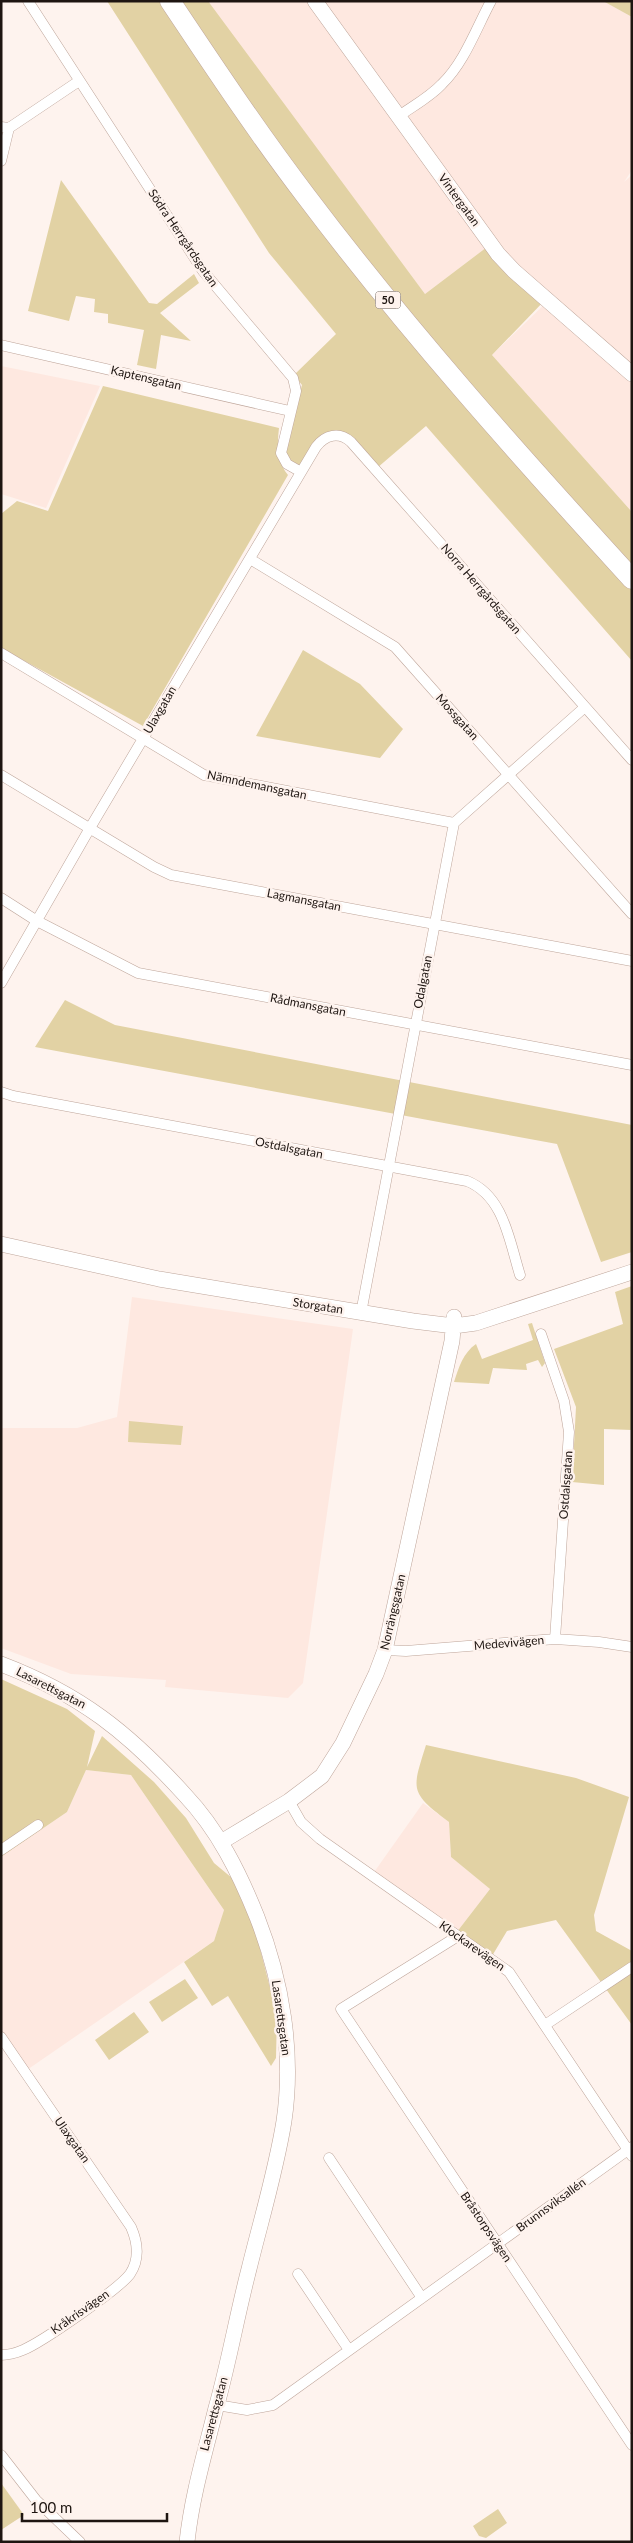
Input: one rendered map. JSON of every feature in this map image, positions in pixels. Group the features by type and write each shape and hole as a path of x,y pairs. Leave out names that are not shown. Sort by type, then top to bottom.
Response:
{"highway":[{"name":"50","path":"170,1 248,117 344,246 466,392 632,579"},
{"name":"50","path":"184,1 259,111 355,240 472,380 632,561"}],"street":[{"name":"Södra Herrgårdsgatan","path":"28,1 203,271 293,378 296,391 281,453 287,464 301,472"},
{"name":"Vintergatan","path":"315,1 504,261 632,374"},
{"path":"398,116 447,80 460,60 490,1"},
{"path":"1,161 5,127 79,81"},
{"name":"Kaptensgatan","path":"1,345 290,410"},
{"name":"Norra Herrgårdsgatan","path":"322,440 338,435 348,439 632,760"},
{"name":"Ulaxgatan","path":"1,983 90,828 301,472 322,440"},
{"name":"Mossgatan","path":"250,559 390,643 509,774 632,914"},
{"name":"Nämndemansgatan","path":"1,653 211,778 454,823"},
{"path":"454,823 585,707"},
{"name":"Lagmansgatan","path":"1,775 171,875 632,961"},
{"name":"Odalgatan","path":"362,1309 454,823"},
{"name":"Rådmansgatan","path":"1,898 37,921 138,974 632,1065"},
{"name":"Ostdalsgatan","path":"1,1092 22,1098 462,1180 482,1189 499,1209 520,1275"},
{"name":"Storgatan","path":"1,1236 160,1272 362,1309"},
{"name":"Storgatan","path":"1,1244 159,1279 362,1309 476,1323 632,1272"},
{"name":"Storgatan","path":"454,1321 482,1314 632,1264"},
{"name":"Norrängsgatan","path":"221,1842 314,1783 332,1763 368,1691 385,1650 454,1321"},
{"name":"Ostdalsgatan","path":"541,1334 564,1401 569,1432 555,1639"},
{"name":"Medevivägen","path":"385,1650 406,1651 555,1639 601,1642 632,1647"},
{"name":"Lasarettsgatan","path":"1,1664 65,1692 106,1718 140,1748 203,1815 221,1842 246,1889 267,1947 281,2006 287,2073 280,2143 217,2405 196,2480 187,2542"},
{"name":"Klockarevägen","path":"288,1801 301,1822 311,1832 509,1972 630,2151"},
{"path":"1,1850 38,1825"},
{"name":"Bråstorpsvägen","path":"458,1936 341,2009 632,2444"},
{"path":"545,2025 632,1967"},
{"name":"Ulaxgatan","path":"1,2037 131,2227 137,2247"},
{"name":"Brunnsviksallén","path":"217,2405 247,2410 273,2405 630,2151"},
{"path":"330,2158 422,2298"},
{"name":"Kråkrisvägen","path":"1,2355 14,2354 33,2345 118,2286 132,2269 137,2247"},
{"path":"298,2274 349,2350"},
{"path":"1,2455 36,2500 80,2542"}],"shaded area":[{"path":"107,1 208,1 425,294 491,244 546,299 492,355 632,512 632,661 426,426 377,468 349,437 328,436 302,477 288,460 285,443 302,385 294,375 336,334 269,253"},
{"path":"206,1 603,1 632,17 632,170 624,182 632,175 632,512 492,355 548,301 491,244 425,294"},
{"path":"603,1 632,1 632,17"},
{"path":"61,180 149,303 157,304 194,274 199,283 160,313 191,341 161,335 156,369 137,365 144,330 108,323 108,314 94,312 95,299 76,296 69,321 28,311"},
{"path":"1,366 100,386 46,508 1,494"},
{"path":"103,386 279,428 279,453 284,470 288,475 143,726 1,648 1,514 17,501 48,511"},
{"path":"303,650 360,684 403,729 380,758 256,736"},
{"path":"65,1000 115,1025 632,1125 632,1252 601,1262 557,1144 35,1047"},
{"path":"632,1286 632,1430 604,1429 604,1485 572,1482 576,1407 554,1349 623,1324 615,1292"},
{"path":"132,1297 353,1329 303,1683 288,1698 165,1687 166,1680 71,1674 1,1648 1,1428 77,1428 117,1417"},
{"path":"532,1323 545,1363 542,1367 538,1360 526,1364 527,1370 493,1368 489,1384 454,1382 465,1356 476,1344 482,1359 533,1340 528,1324"},
{"path":"129,1421 183,1426 181,1445 128,1442"},
{"path":"1,1679 67,1709 95,1731 87,1767 102,1736 154,1782 186,1818 214,1863 232,1878 256,1933 277,2015 276,2058 271,2066 228,1996 212,2006 184,1962 214,1941 224,1910 131,1775 86,1770 67,1812 1,1857"},
{"path":"426,1745 576,1778 629,1797 594,1915 596,1931 632,1951 632,2025 556,1920 507,1931 489,1961 453,1937 490,1889 451,1857 449,1822 420,1796 417,1789 418,1772"},
{"path":"86,1770 131,1775 224,1910 214,1941 24,2072 1,2038 1,1857 67,1812"},
{"path":"423,1803 449,1822 451,1857 490,1889 453,1937 372,1875"},
{"path":"185,1979 198,1998 162,2022 149,2002"},
{"path":"134,2012 149,2032 109,2060 95,2040"},
{"path":"1,2483 24,2515 1,2530"},
{"path":"498,2509 507,2523 486,2538 479,2536 473,2526"}]}
